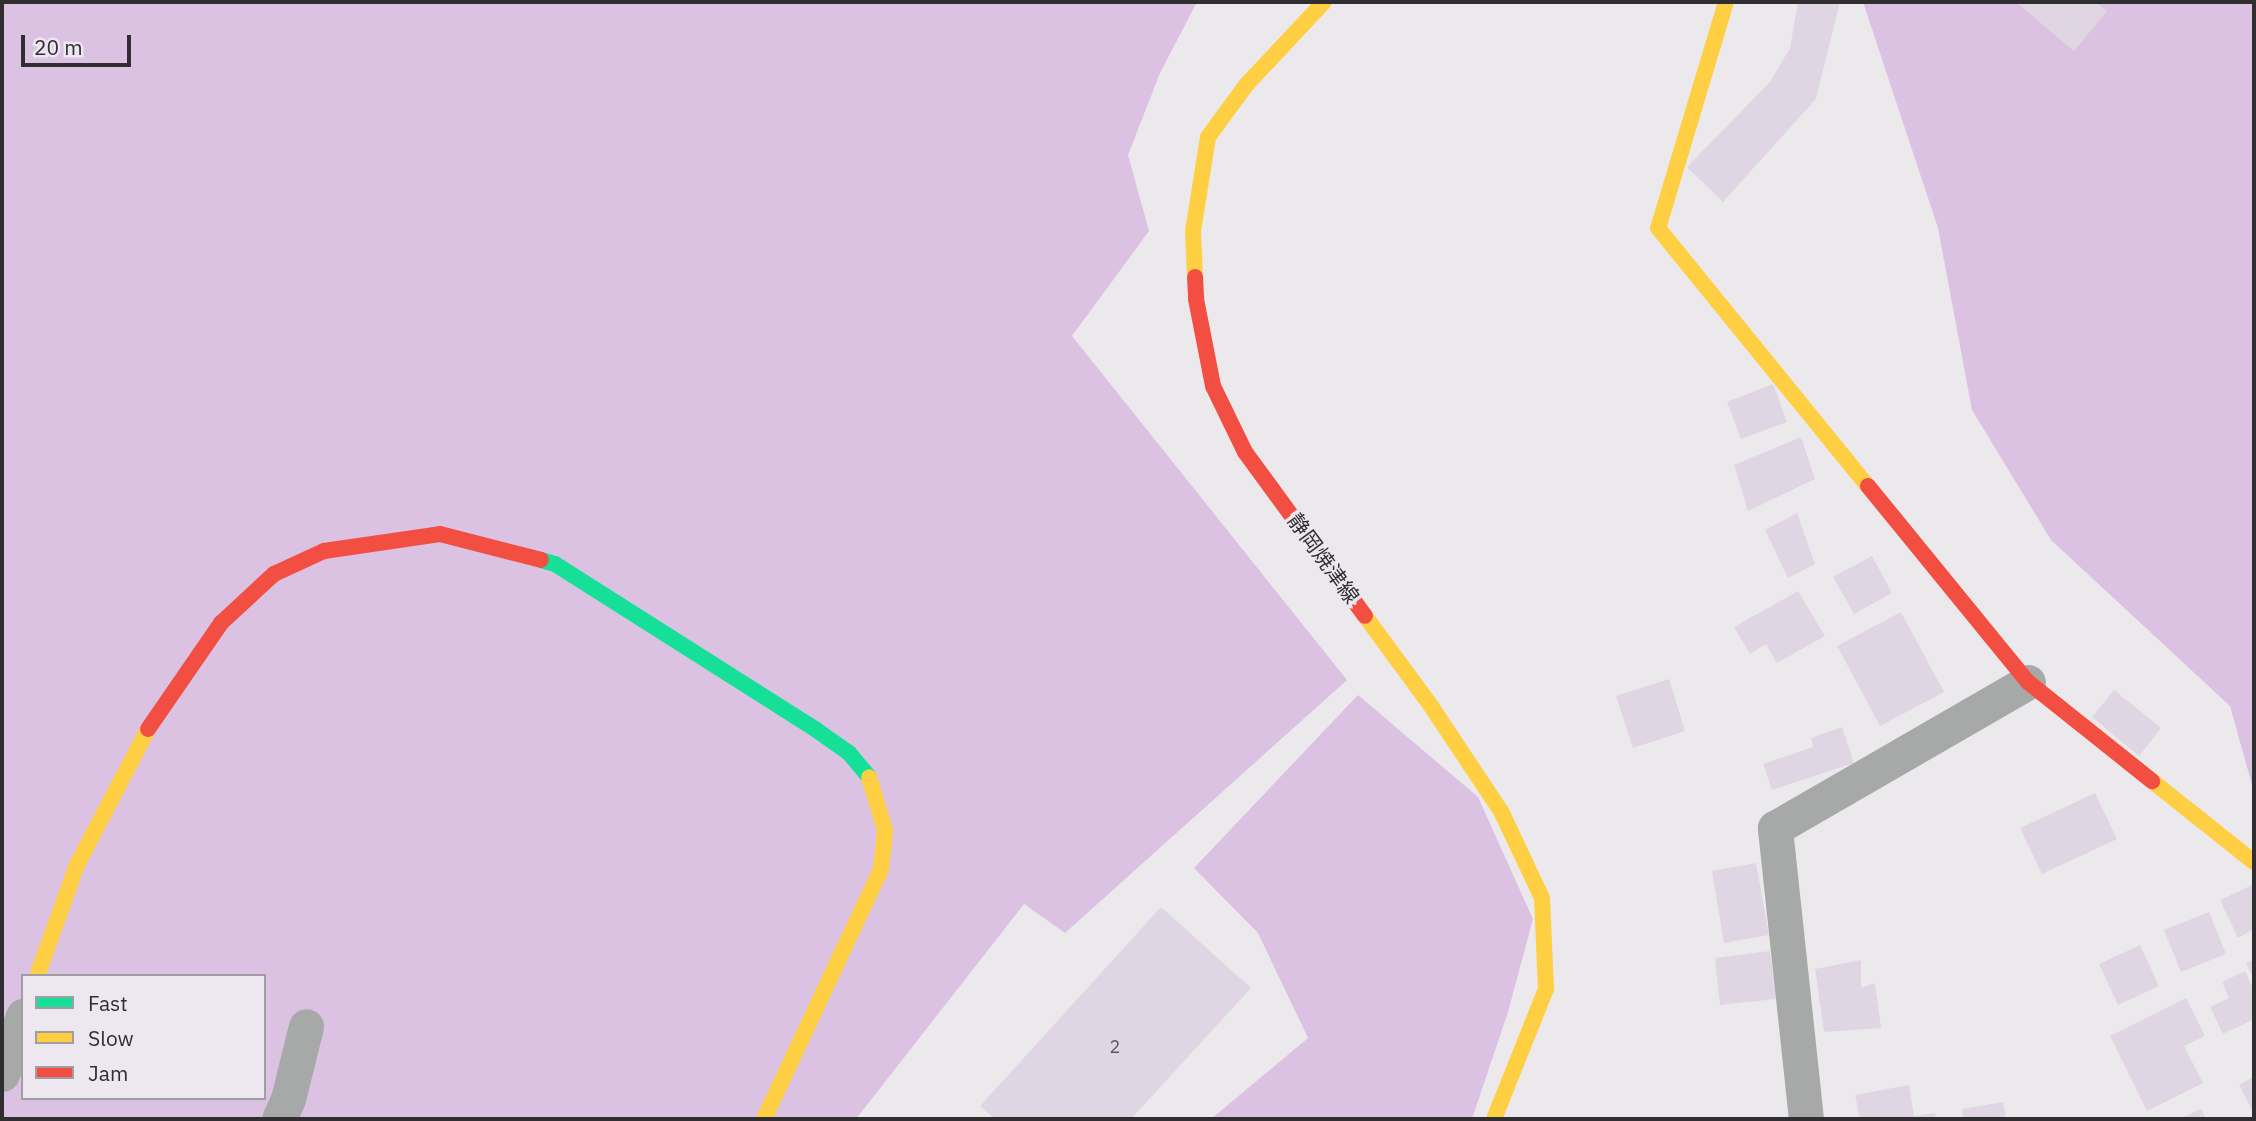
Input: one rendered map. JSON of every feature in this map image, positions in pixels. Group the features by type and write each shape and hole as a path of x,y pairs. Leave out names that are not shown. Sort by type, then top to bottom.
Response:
{"street":[{"name":"静岡焼津線","path":"1324,2 1247,84 1208,137 1193,230 1196,299 1213,386 1245,452 1431,706 1502,813 1542,898 1546,989 1494,1119"},
{"path":"1726,2 1658,228 2028,682 2254,862"},
{"path":"38,974 77,865 142,740 221,623 274,573 324,551 440,534 555,564 815,729 849,753 869,777 885,830 881,869 764,1119"},
{"path":"1806,1119 1776,828 2028,682"},
{"path":"2,1074 21,1022"},
{"path":"279,1119 288,1099 306,1026"}],"shaded area":[{"path":"2,2 1197,2 1160,73 1128,155 1149,231 1072,336 1347,680 1065,933 1024,904 856,1119 2,1119"},
{"path":"1863,2 2254,2 2254,792 2230,706 2051,540 1972,410 1938,228"},
{"path":"1358,695 1478,797 1533,919 1508,1012 1472,1119 1211,1119 1308,1038 1258,933 1194,868"}],"building":[{"path":"1798,2 1840,2 1816,99 1723,202 1687,167 1770,82 1790,48"},
{"path":"2016,2 2096,2 2107,11 2074,51"},
{"path":"1773,384 1787,422 1741,439 1727,402"},
{"path":"1801,437 1815,479 1748,511 1734,465"},
{"path":"1797,513 1815,564 1788,578 1765,530"},
{"path":"1872,556 1892,593 1854,614 1833,577"},
{"path":"1798,591 1825,636 1777,663 1766,644 1750,654 1734,627"},
{"path":"1901,612 1944,692 1880,726 1837,646"},
{"path":"1669,679 1685,731 1633,748 1616,696"},
{"path":"2114,690 2161,728 2139,756 2092,717"},
{"path":"1842,727 1854,763 1772,790 1763,764 1813,747 1811,738"},
{"path":"2095,793 2117,839 2042,874 2020,828"},
{"path":"1756,863 1769,935 1724,943 1712,871"},
{"path":"2254,884 2254,929 2238,938 2220,900"},
{"path":"1161,907 1251,988 1131,1119 995,1119 980,1106"},
{"path":"2209,912 2226,954 2181,972 2164,930"},
{"path":"2140,945 2159,986 2118,1005 2099,964"},
{"path":"1770,951 1776,999 1720,1005 1715,958"},
{"path":"2254,959 2254,980 2246,963"},
{"path":"1861,960 1861,988 1875,983 1881,1028 1824,1032 1815,969"},
{"path":"2245,971 2254,991 2254,1019 2223,1034 2210,1007 2229,998 2222,982"},
{"path":"2186,998 2205,1036 2184,1046 2203,1083 2147,1111 2110,1036"},
{"path":"2254,1077 2254,1114 2239,1085"},
{"path":"1909,1085 1914,1116 1935,1113 1936,1119 1860,1119 1855,1095"},
{"path":"2003,1102 2006,1119 1963,1119 1962,1109"},
{"path":"2201,1109 2206,1119 2178,1119"}],"traffic: fast":[{"path":"541,560 555,564 815,729 849,753 869,777"}],"traffic: slow":[{"path":"1195,277 1193,231 1208,137 1247,84 1324,2"},
{"path":"1726,2 1658,228 1868,486"},
{"path":"1365,616 1431,706 1502,813 1542,898 1546,989 1494,1119"},
{"path":"38,974 77,865 148,729"},
{"path":"764,1119 881,869 885,830 869,777"},
{"path":"2152,781 2254,862"}],"traffic: jam":[{"path":"1195,277 1196,299 1213,386 1245,452 1365,616"},
{"path":"1868,486 2028,682 2152,781"},
{"path":"148,729 221,623 274,574 324,551 440,534 541,560"}]}
